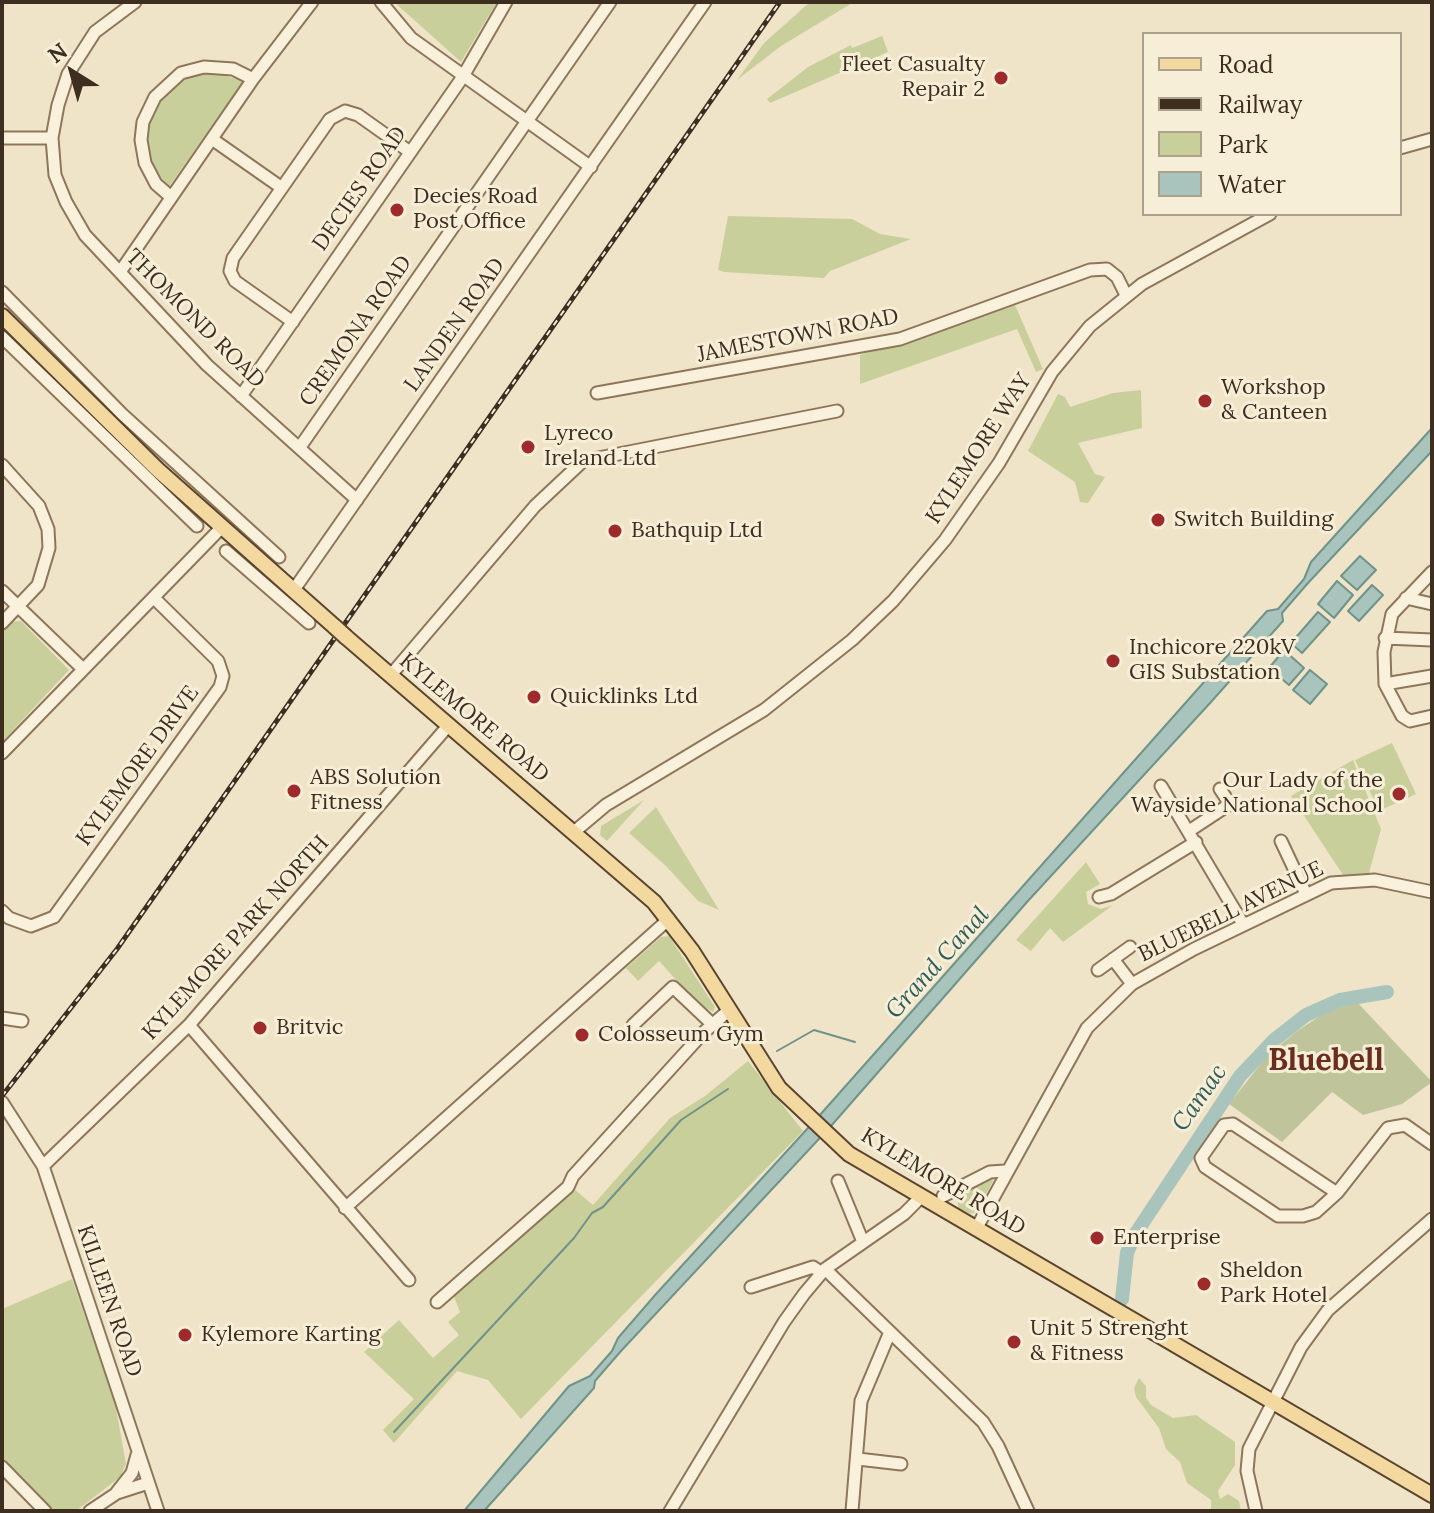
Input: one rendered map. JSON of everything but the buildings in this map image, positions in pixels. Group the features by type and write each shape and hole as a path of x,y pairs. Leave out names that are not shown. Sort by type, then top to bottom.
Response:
{"main road":[{"name":"KYLEMORE ROAD","path":"4,318 63,388 94,409 222,527 242,555 293,591 308,616 327,620 574,832 669,919 760,1063 827,1136 849,1154 921,1197 1432,1495"}],"street":[{"name":"THOMOND ROAD","path":"135,2 109,18 84,47 58,105 52,138 55,175 66,202 85,235 207,365 357,500"},
{"path":"381,2 411,38 462,78 591,167"},
{"name":"DECIES ROAD","path":"241,396 462,78 506,2"},
{"name":"CREMONA ROAD","path":"300,447 610,2"},
{"name":"LANDEN ROAD","path":"293,591 705,2"},
{"path":"120,272 303,4"},
{"path":"171,197 156,184 145,163 141,140 143,122 155,97 181,73 204,67 233,69 253,79"},
{"path":"293,322 235,281 230,271 233,258 330,119 345,111 358,115 410,152"},
{"path":"2,138 52,138"},
{"path":"212,139 282,188"},
{"path":"1402,147 1432,139"},
{"name":"KYLEMORE WAY","path":"574,832 606,805 764,710 829,660 882,611 922,568 970,506 1065,353 1090,326 1126,295 1266,216"},
{"name":"JAMESTOWN ROAD","path":"597,393 900,339 1090,270 1107,269 1117,277 1126,295"},
{"path":"2,292 105,397 279,557"},
{"name":"KYLEMORE ROAD","path":"4,318 18,308"},
{"name":"KYLEMORE ROAD","path":"2,337 63,388 197,526"},
{"path":"94,409 105,397"},
{"path":"390,676 535,506 583,461 837,411"},
{"path":"2,465 39,506 48,529 45,568 38,585 2,623"},
{"path":"2,753 222,527"},
{"name":"KYLEMORE ROAD","path":"226,551 242,555 308,616"},
{"path":"1432,572 1392,614 1385,638 1385,684 1405,719 1432,716"},
{"path":"2,591 83,669"},
{"name":"KYLEMORE DRIVE","path":"2,911 9,918 31,926 54,917 220,687 223,676 218,661 154,598"},
{"path":"1406,598 1432,604"},
{"path":"1385,638 1432,640"},
{"path":"1385,684 1432,676"},
{"name":"KYLEMORE PARK NORTH","path":"43,1166 189,1025 448,726"},
{"path":"1161,786 1243,924"},
{"path":"1189,831 1230,804 1220,789"},
{"path":"1281,841 1306,894"},
{"path":"1099,897 1111,894 1196,842"},
{"name":"BLUEBELL AVENUE","path":"976,1229 1005,1171 1087,1028 1132,984 1243,924 1331,883 1356,879 1432,892"},
{"path":"345,1208 669,919"},
{"path":"1098,970 1130,947"},
{"path":"1113,959 1132,984"},
{"path":"633,1025 673,987 711,1023"},
{"path":"437,1302 568,1187 573,1176 711,1023 728,1011"},
{"path":"2,1018 22,1021"},
{"path":"189,1025 409,1280"},
{"name":"KILLEEN ROAD","path":"6,1106 43,1166 158,1511"},
{"path":"1337,1193 1233,1124 1224,1125 1201,1158 1205,1167 1282,1217 1310,1214 1337,1193 1393,1126 1408,1126 1432,1144"},
{"path":"943,1196 990,1172 1005,1171"},
{"path":"838,1181 863,1242"},
{"path":"670,1511 784,1322 824,1271 904,1214 921,1197"},
{"path":"1256,1511 1247,1471 1249,1449 1301,1347 1328,1310 1432,1219"},
{"path":"751,1287 813,1267 824,1271 983,1422 998,1446 1028,1511"},
{"path":"852,1511 861,1401 890,1332"},
{"path":"117,1493 132,1473 138,1453"},
{"path":"858,1459 901,1464"},
{"path":"2,1467 45,1511"},
{"path":"90,1511 117,1493 148,1483"}],"green space":[{"path":"394,2 497,2 461,62"},
{"path":"810,2 854,2 781,46 737,80 764,43"},
{"path":"882,36 888,52 770,103 767,99 808,67 851,45 852,48"},
{"path":"213,72 243,81 168,188 150,160 147,133 150,115 173,86 190,76"},
{"path":"728,216 852,219 880,234 911,239 830,271 824,278 724,272 718,270"},
{"path":"1015,305 1043,369 1036,372 1017,329 860,384 860,355"},
{"path":"1141,390 1142,428 1078,443 1095,474 1105,477 1088,503 1080,502 1075,482 1028,451 1058,394 1065,397 1070,407 1113,393"},
{"path":"21,621 69,670 2,742 2,628 8,622"},
{"path":"1392,743 1416,794 1379,811 1355,760"},
{"path":"1353,760 1381,829 1369,873 1343,875 1291,796"},
{"path":"644,800 607,841 600,835 601,826"},
{"path":"656,807 719,910 698,901 666,866 629,833"},
{"path":"1086,862 1100,884 1086,892 1088,904 1101,909 1113,905 1063,942 1050,928 1031,951 1016,940"},
{"path":"669,936 715,1007 713,1012 696,1002 659,961 638,981 626,968 661,937"},
{"path":"1357,1002 1432,1082 1402,1104 1363,1115 1332,1092 1282,1142 1229,1104 1267,1056 1297,1031 1328,1011"},
{"path":"748,1061 803,1131 521,1419 488,1380 457,1371 394,1443 383,1430 414,1399 364,1352 399,1320 433,1358 459,1335 448,1322 460,1312 453,1294 574,1189 593,1205 670,1118 705,1096"},
{"path":"992,1175 993,1181 976,1212 970,1214 958,1208 958,1194"},
{"path":"72,1279 115,1403 126,1464 120,1477 76,1511 52,1511 2,1458 2,1309"},
{"path":"1139,1378 1146,1386 1146,1398 1151,1405 1173,1418 1196,1415 1235,1442 1235,1465 1218,1491 1220,1499 1228,1494 1239,1501 1241,1511 1211,1511 1211,1500 1187,1483 1180,1462 1166,1449 1159,1428 1136,1397 1134,1388"}],"water":[{"path":"1432,428 1432,451 1308,583 1282,613 1283,621 1211,702 1027,902 831,1126 621,1351 595,1381 594,1388 484,1511 464,1511 569,1386 590,1376 656,1294 819,1116 1267,611 1278,609 1304,579 1311,562"},
{"path":"1360,556 1376,570 1357,590 1341,576"},
{"path":"1337,581 1353,595 1334,618 1318,604"},
{"path":"1372,585 1383,595 1359,621 1348,611"},
{"path":"1318,612 1330,622 1302,653 1291,643"},
{"path":"1284,650 1304,668 1289,685 1269,668"},
{"path":"1310,670 1327,684 1310,704 1293,690"}],"waterway":[{"name":"Camac","path":"1122,1299 1127,1253 1134,1236 1240,1076 1274,1040 1306,1015 1340,1000 1387,992"},
{"path":"777,1051 814,1030 855,1042"},
{"path":"394,1432 574,1238 592,1213 603,1207 681,1120 728,1089"}],"railway":[{"path":"2,1096 117,949 780,2"}],"place":[{"name":"Fleet Casualty Repair 2","path":"1001,78"},
{"name":"Decies Road Post Office","path":"397,210"},
{"name":"Workshop & Canteen","path":"1205,401"},
{"name":"Lyreco Ireland Ltd","path":"528,447"},
{"name":"Switch Building","path":"1158,520"},
{"name":"Bathquip Ltd","path":"615,531"},
{"name":"Inchicore 220kV GIS Substation","path":"1113,661"},
{"name":"Quicklinks Ltd","path":"534,697"},
{"name":"ABS Solution Fitness","path":"294,791"},
{"name":"Our Lady of the Wayside National School","path":"1399,794"},
{"name":"Britvic","path":"260,1028"},
{"name":"Colosseum Gym","path":"582,1035"},
{"name":"Enterprise","path":"1097,1238"},
{"name":"Sheldon Park Hotel","path":"1204,1284"},
{"name":"Kylemore Karting","path":"185,1335"},
{"name":"Unit 5 Strenght & Fitness","path":"1014,1342"}],"district":[{"name":"Bluebell","path":"1326,1061"}],"water label":[{"name":"Grand Canal","path":"938,963"}]}
